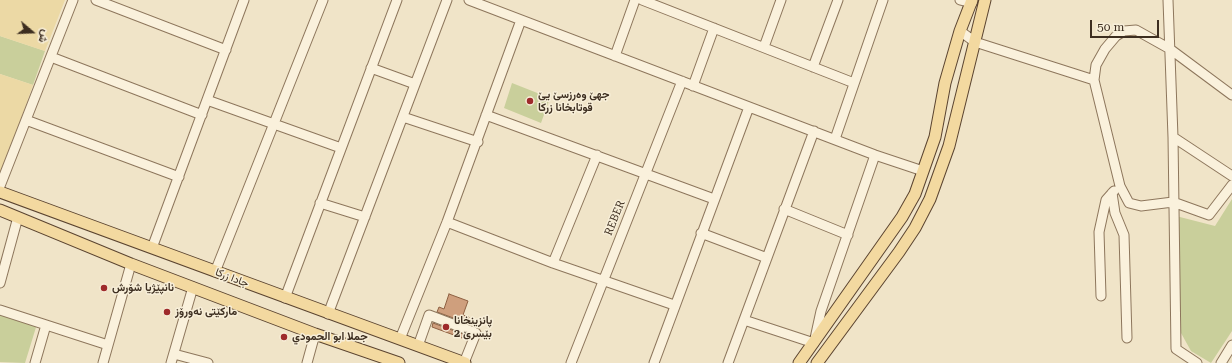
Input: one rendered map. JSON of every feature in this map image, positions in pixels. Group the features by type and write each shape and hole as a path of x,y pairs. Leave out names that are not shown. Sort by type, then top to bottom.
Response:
{"main road":[{"path":"817,363 899,252 918,222 930,199 950,146 984,0"},
{"path":"799,363 902,217 915,194 935,137 945,83 960,31 972,2"},
{"name":"جادا زرکا","path":"0,192 284,298 465,363"},
{"name":"جادا زرکا","path":"0,210 18,216 131,264 315,334 395,362"},
{"path":"0,215 18,216"}],"street":[{"path":"0,186 73,0"},
{"path":"96,0 226,50"},
{"path":"152,248 244,0"},
{"path":"215,272 323,0"},
{"path":"284,298 397,0"},
{"path":"328,314 447,0"},
{"path":"468,0 875,155 923,171"},
{"path":"615,56 635,0"},
{"path":"642,0 854,83"},
{"path":"764,47 781,0"},
{"path":"813,67 838,0"},
{"path":"835,139 883,0"},
{"path":"960,0 972,2"},
{"path":"1168,0 1173,137 1176,349 1197,363"},
{"path":"400,339 478,142 486,115 521,20"},
{"path":"693,86 714,28"},
{"path":"1232,95 1170,49 1136,30 1124,31 1116,36 1105,49 1096,65 1094,80 1120,186 1129,203 1141,206 1173,202 1209,215 1232,185"},
{"path":"960,31 974,42 1094,80"},
{"path":"51,57 202,115"},
{"path":"371,68 415,84"},
{"name":"REBER","path":"571,363 682,82"},
{"path":"207,100 341,148"},
{"path":"654,363 749,107"},
{"path":"486,115 646,173 714,200"},
{"path":"403,116 478,142"},
{"path":"26,120 178,177"},
{"path":"728,363 814,131"},
{"path":"1173,137 1232,176"},
{"path":"553,263 597,155"},
{"path":"744,320 814,343 821,311 875,155"},
{"path":"1101,296 1099,232 1106,200 1112,192 1120,186"},
{"path":"1112,192 1115,212 1124,235 1127,338"},
{"path":"320,203 365,217"},
{"path":"784,209 848,235"},
{"path":"0,283 18,216"},
{"path":"447,222 553,263 674,306"},
{"path":"701,233 767,258"},
{"path":"103,363 131,264"},
{"path":"193,287 172,358 208,363"},
{"path":"0,310 108,345"},
{"path":"418,346 429,315 476,333 465,363"},
{"path":"35,363 46,325"},
{"path":"307,363 315,334"},
{"path":"1221,363 1232,346"}],"green space":[{"path":"0,36 45,51 33,85 0,74"},
{"path":"512,83 550,98 541,123 504,108"},
{"path":"1232,199 1232,331 1211,363 1191,351 1181,333 1176,216 1215,226"},
{"path":"0,312 37,324 25,363 0,362"}],"sand":[{"path":"0,0 65,0 45,51 0,36"},
{"path":"0,74 33,85 0,178"}],"building":[{"path":"449,294 468,301 463,315 469,317 467,323 437,312 439,307 444,309"},
{"path":"433,323 463,334 462,338 432,327"}],"place":[{"name":"جھێ وەرزسێ یێ قوتابخانا زرکا","path":"530,101"},
{"name":"نانپێژیا شۆرش","path":"104,288"},
{"name":"مارکێتی نەورۆز","path":"167,312"},
{"name":"پانزینخانا بێسرێ 2","path":"446,327"},
{"name":"جملا ابو الحمودي","path":"284,337"}]}
